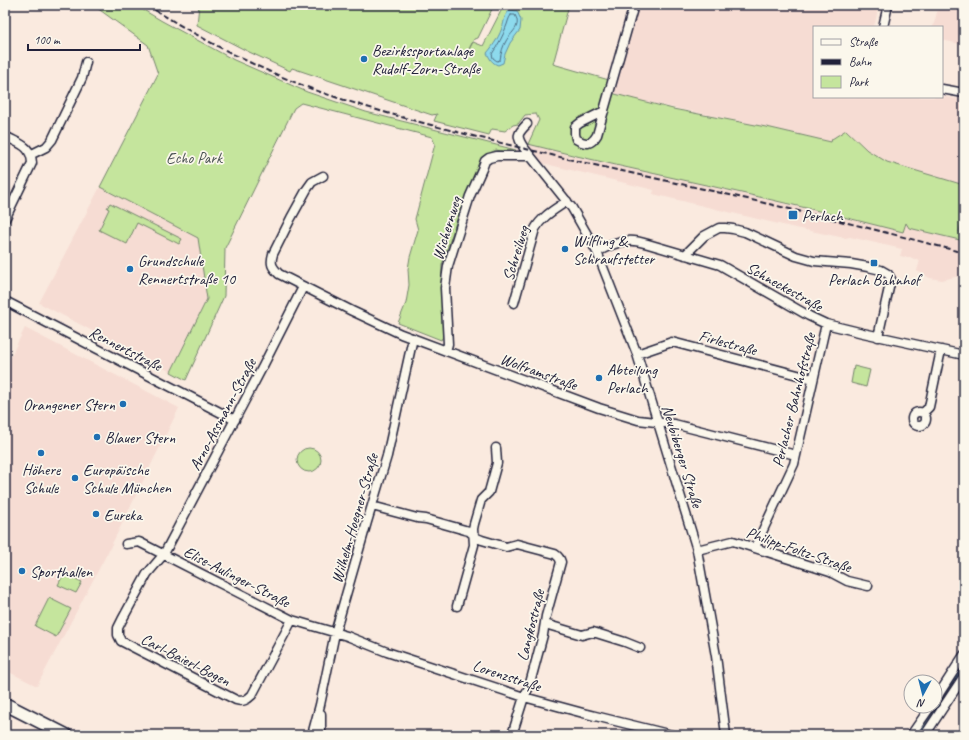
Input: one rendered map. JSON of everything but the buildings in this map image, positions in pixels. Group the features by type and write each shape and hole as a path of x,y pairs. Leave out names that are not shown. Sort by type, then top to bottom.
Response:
{"main road":[{"path":"5,704 51,732 66,735"}],"street":[{"path":"604,111 634,5"},
{"path":"883,26 888,5"},
{"path":"32,154 46,147 52,140 82,78 86,62"},
{"path":"943,89 964,93"},
{"name":"Neubiberger Straße","path":"527,124 518,136 519,141 572,208 597,252 637,354 697,550 716,656 726,735"},
{"path":"5,136 27,148 32,154 32,163 5,219"},
{"name":"Wichernweg","path":"446,351 448,344 445,288 448,266 470,196 485,161 496,156 530,156"},
{"name":"Wolframstraße","path":"323,176 312,182 307,189 273,254 271,259 273,268 279,274 363,316 413,338 599,408 638,420 674,424 796,455"},
{"name":"Schreilweg","path":"514,303 535,229 543,218 567,201"},
{"path":"684,255 704,236 713,231 719,228 733,229 745,232 792,254 814,261 859,265 877,269 888,274 891,279 878,337"},
{"name":"Schneckestraße","path":"597,252 615,244 628,241 648,244 720,265 809,316 826,324 878,337 964,355"},
{"name":"Arno-Assmann-Straße","path":"164,554 303,287"},
{"name":"Rennertstraße","path":"5,301 235,420"},
{"name":"Perlacher Bahnhofstraße","path":"755,548 794,464 826,324"},
{"name":"Wilhelm-Hoegner-Straße","path":"312,735 320,705 335,633 387,456 413,338"},
{"name":"Firlestraße","path":"637,354 672,342 813,379"},
{"path":"923,414 929,407 941,350"},
{"path":"457,606 474,545 474,524 481,500 489,492 497,463 496,448"},
{"path":"372,506 417,518 426,518 469,531 474,535"},
{"name":"Langkostraße","path":"474,535 482,540 506,547 517,544 554,554 558,556 561,562 529,687 524,696 512,735"},
{"name":"Philipp-Foltz-Straße","path":"697,550 733,541 830,572 847,581 868,586"},
{"name":"Elise-Aulinger-Straße","path":"126,544 140,542 292,620 335,633"},
{"name":"Carl-Baierl-Bogen","path":"164,554 147,574 118,628 118,635 121,641 241,702 248,699 252,695 292,620"},
{"path":"545,624 582,635 593,632 640,648"},
{"name":"Lorenzstraße","path":"335,633 347,636 387,652 524,696 595,716 672,735"},
{"path":"925,735 964,655"},
{"path":"943,693 964,676"},
{"name":"Wilhelm-Hoegner-Straße","path":"320,705 321,735"},
{"path":"911,735 925,714"}],"shaded area":[{"path":"630,5 879,5 874,26 813,26 813,98 943,98 943,96 964,100 964,185 887,162 867,150 846,130 831,142 627,98 606,90"},
{"path":"939,5 964,5 964,45 943,40 943,26 933,26"},
{"path":"528,144 572,156 903,232 906,223 909,228 964,241 964,275 942,280 930,278 917,271 920,260 900,256 902,249 850,237 845,238 791,227 653,194 654,190 542,163 536,155 516,150"},
{"name":"Grundschule Rennertstraße 10","path":"100,187 198,238 207,299 171,372 39,303"},
{"name":"Europäische Schule München","path":"25,328 179,408 110,548 37,686 5,670 5,368"}],"green space":[{"name":"Echo Park","path":"93,5 135,5 234,60 307,92 366,112 516,150 513,153 496,150 484,156 458,216 442,265 441,291 445,333 441,340 398,323 406,303 409,285 408,269 418,230 415,219 435,144 432,137 301,103 294,108 225,248 224,296 186,380 171,372 207,299 198,238 100,187 158,74 148,45"},
{"path":"199,5 494,5 478,38 474,39 465,57 473,42 483,46 504,5 569,5 553,64 609,80 606,90 615,94 673,109 771,128 831,142 832,139 846,130 867,150 887,162 964,185 964,212 959,232 964,234 964,241 909,228 906,223 903,232 786,203 528,144 539,120 536,114 525,115 518,124 513,125 505,131 492,129 489,135 434,121 437,114 432,115 292,68 290,71 247,51 197,25"},
{"path":"110,203 182,239 179,244 137,223 127,244 99,230 109,209 107,208"},
{"path":"854,366 870,370 866,387 851,383"},
{"path":"309,448 314,449 320,455 320,465 314,471 309,472 304,471 298,465 297,460 298,455 304,449"},
{"path":"64,573 82,582 76,593 58,585"},
{"path":"49,598 71,609 56,637 35,626"}],"water":[{"path":"510,10 517,11 521,20 520,30 510,43 503,63 498,65 491,60 487,53 502,29 505,17"}],"waterway":[{"path":"919,735 964,666"}],"railway":[{"path":"147,5 207,40 269,71 312,89 372,109 496,142 732,195 964,253"}],"place":[{"name":"Bezirkssportanlage Rudolf-Zorn-Straße","path":"364,59"},
{"name":"Perlach","path":"793,215"},
{"name":"Wilfling & Schraufstetter","path":"565,249"},
{"name":"Perlach Bahnhof","path":"874,263"},
{"name":"Grundschule Rennertstraße 10","path":"130,269"},
{"name":"Abteilung Perlach","path":"599,378"},
{"name":"Orangener Stern","path":"123,404"},
{"name":"Blauer Stern","path":"97,437"},
{"name":"Höhere Schule","path":"41,453"},
{"name":"Europäische Schule München","path":"75,478"},
{"name":"Eureka","path":"96,514"},
{"name":"Sporthallen","path":"22,571"}]}
